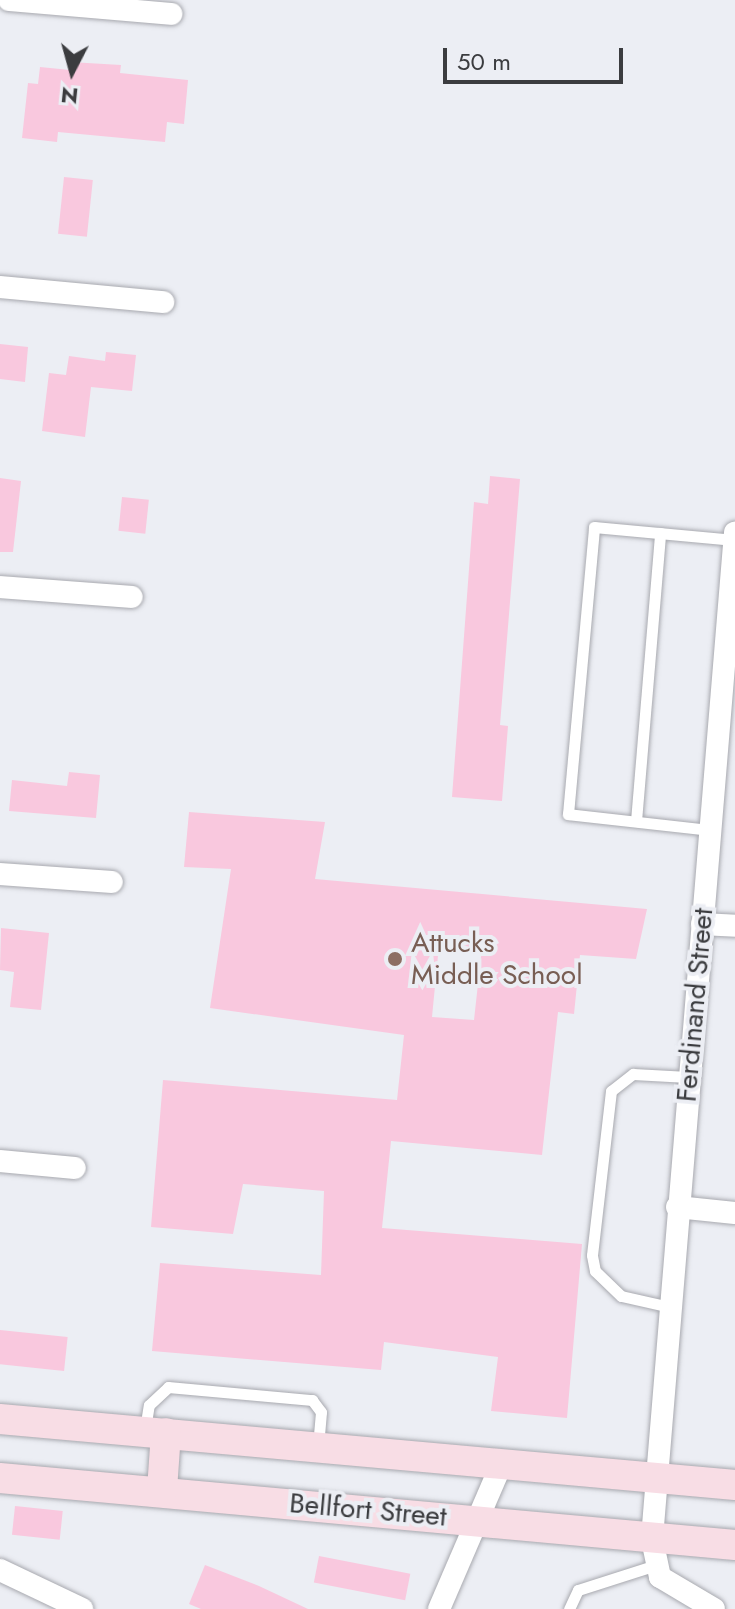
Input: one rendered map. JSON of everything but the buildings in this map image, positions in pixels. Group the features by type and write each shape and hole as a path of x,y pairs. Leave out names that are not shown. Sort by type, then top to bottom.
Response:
{"main road":[{"name":"Bellfort Street","path":"0,1419 735,1485"},
{"path":"155,1432 162,1490"},
{"name":"Bellfort Street","path":"0,1478 477,1520 654,1552 735,1545"}],"street":[{"path":"9,0 171,14"},
{"path":"0,287 163,302"},
{"name":"Ferdinand Street","path":"654,1552 656,1478 677,1207 730,638 735,532"},
{"path":"0,587 132,597"},
{"path":"0,874 112,882"},
{"path":"702,924 735,926"},
{"path":"0,1161 75,1168"},
{"path":"677,1207 735,1213"},
{"path":"439,1609 502,1463"},
{"path":"654,1552 671,1587 714,1609"},
{"path":"0,1570 82,1609"}],"lane":[{"path":"710,830 568,814 594,527 734,540"},
{"path":"636,821 660,533"},
{"path":"670,1307 621,1296 595,1271 592,1255 611,1091 633,1074 688,1077"},
{"path":"155,1432 149,1405 168,1387 312,1400 321,1412 318,1447"},
{"path":"569,1609 578,1590 654,1552"}],"place":[{"name":"Attucks Middle School","path":"395,959"}]}
